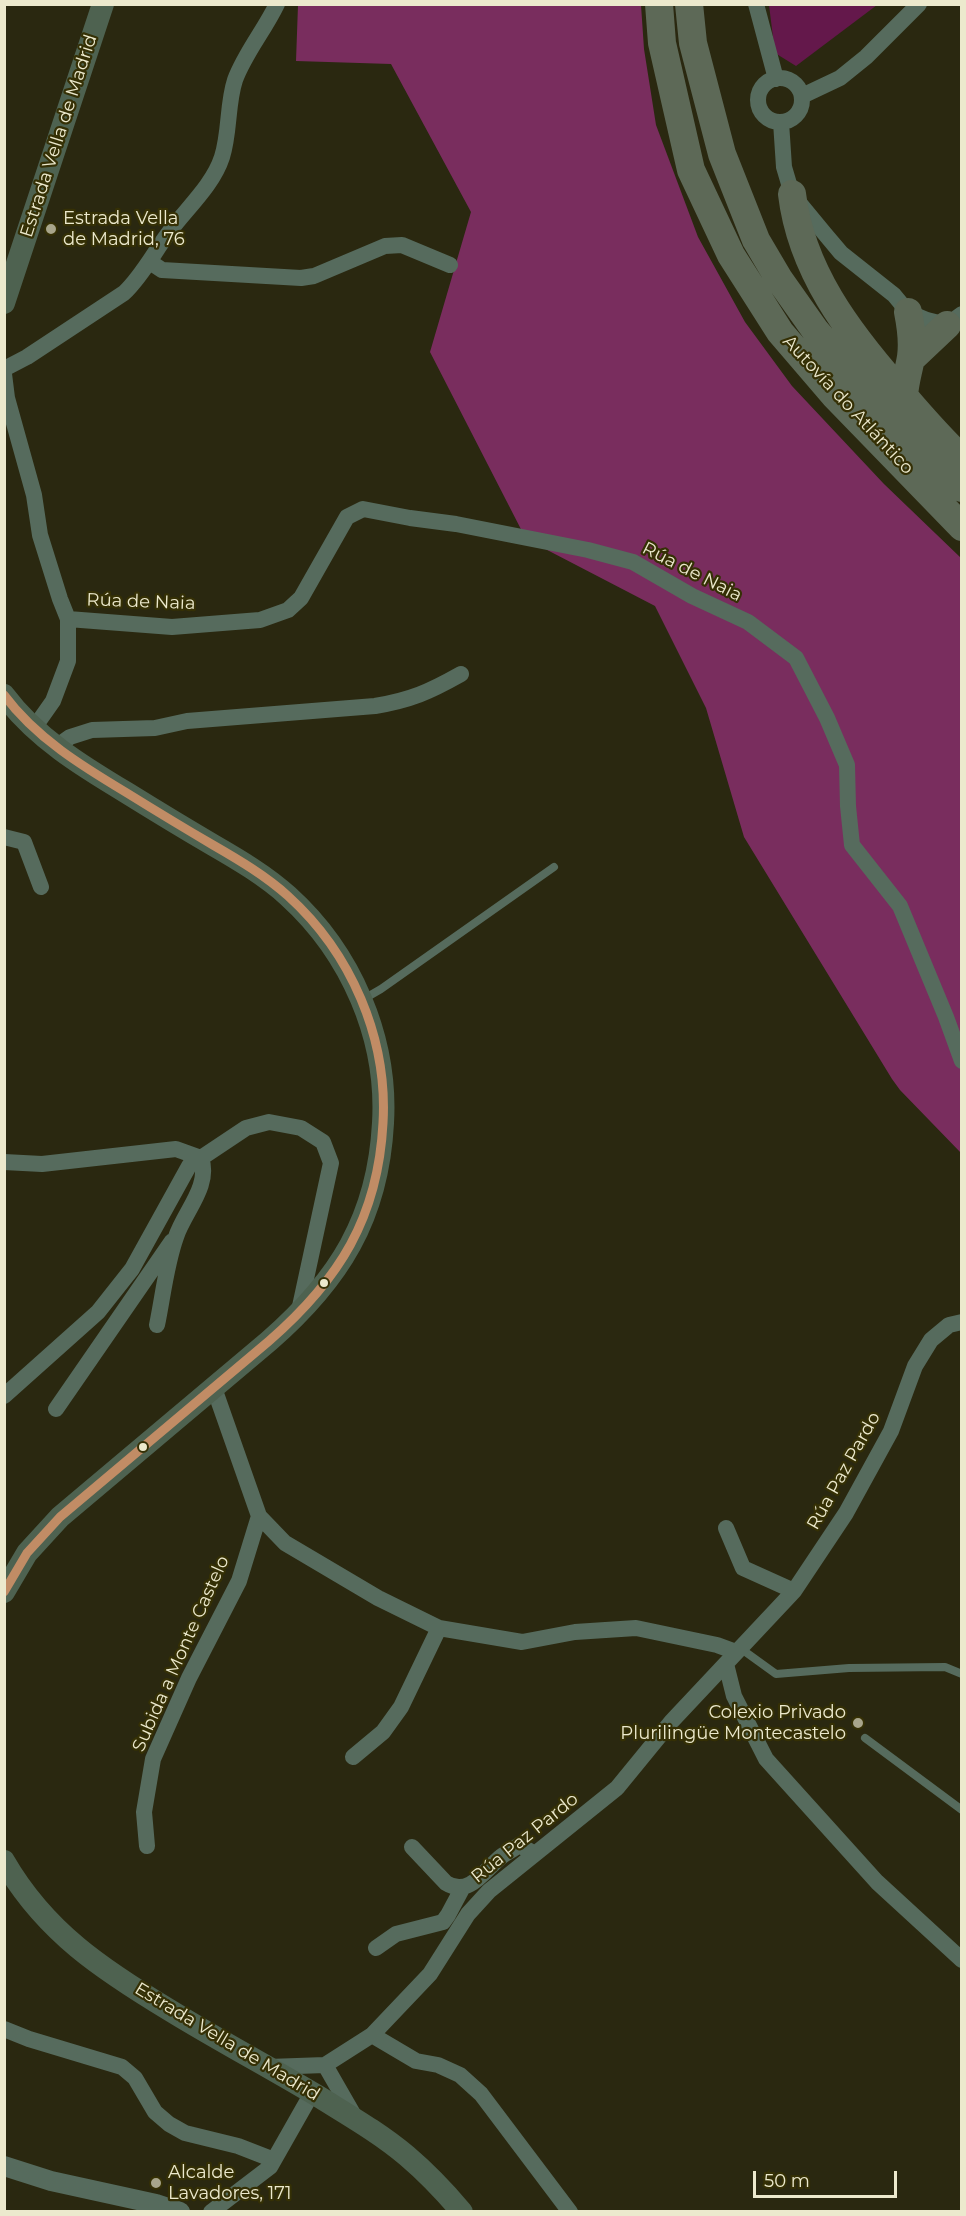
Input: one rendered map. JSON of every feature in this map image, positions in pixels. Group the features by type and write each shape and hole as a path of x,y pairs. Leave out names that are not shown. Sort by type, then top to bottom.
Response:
{"highway":[{"name":"Autovía do Atlántico","path":"659,4 662,43 691,170 730,255 780,332 834,395 962,527"},
{"name":"Autovía do Atlántico","path":"689,4 693,43 722,154 756,240 779,279 815,330 876,402 962,488"},
{"path":"792,194 795,219 802,244 820,282 849,330 924,421 962,459"},
{"path":"904,396 907,370 911,359 912,333 908,312"},
{"path":"911,359 954,319"}],"main road":[{"name":"Estrada Vella de Madrid","path":"4,303 103,4"},
{"path":"4,1592 27,1553 60,1517 298,1315 323,1288 360,1225 373,1189 381,1149 384,1108 381,1070 374,1033 362,1000 338,954 315,923 287,895 246,865 99,776 56,747 7,702"},
{"name":"Estrada Vella de Madrid","path":"4,1861 45,1919 84,1954 156,2002 357,2120 406,2155 462,2211"}],"street":[{"path":"4,369 27,357 124,293 137,281 168,233 214,175 222,157 234,82 246,54 265,28 277,4"},
{"path":"756,4 776,79"},
{"path":"802,96 840,78 866,57 919,4"},
{"path":"783,77 800,87 802,96 800,109 792,118 781,122 769,120 759,104 760,93 766,83 783,77"},
{"path":"781,122 784,167 792,194 841,253 894,296 908,312 927,320 954,319"},
{"path":"150,262 162,270 301,278 314,276 385,246 402,245 450,265"},
{"name":"Rúa de Naia","path":"4,374 8,398 34,495 40,536 68,619 68,661 54,701 34,728"},
{"name":"Rúa de Naia","path":"68,619 172,627 260,620 288,610 301,598 347,517 363,509 456,524 588,550 633,562 692,596 748,622 796,658 827,718 847,765 852,845 900,906 962,1061"},
{"path":"56,747 70,737 92,730 154,728 187,721 375,706 405,701 430,691 461,674"},
{"path":"4,837 24,842 40,887"},
{"path":"4,1396 98,1312 132,1269 189,1166 246,1128 269,1122 301,1128 323,1142 331,1162 298,1315"},
{"path":"4,1162 42,1164 176,1149 201,1158 204,1166 193,1205 176,1236 162,1253 140,1289 56,1409"},
{"path":"157,1325 176,1236"},
{"name":"Rúa Paz Pardo","path":"325,2065 372,2035 430,1974 468,1914 489,1890 617,1788 671,1722 794,1591 846,1513 891,1431 915,1366 931,1340 949,1325 962,1322"},
{"path":"214,1388 259,1516 285,1543 378,1598 439,1628 522,1642 575,1632 636,1628 717,1645 734,1655 734,1696 766,1759 877,1882 962,1960"},
{"name":"Subida a Monte Castelo","path":"147,1846 144,1812 153,1759 189,1678 239,1581 259,1516"},
{"path":"726,1528 742,1568 794,1591"},
{"path":"353,1757 383,1732 401,1707 439,1628"},
{"path":"412,1847 446,1883 453,1887 463,1887 478,1880 502,1856 519,1845 535,1854"},
{"path":"376,1948 396,1934 442,1922 463,1887"},
{"path":"4,2029 29,2039 122,2067 135,2078 155,2112 169,2124 185,2133 238,2146 274,2160"},
{"path":"372,2035 416,2061 438,2066 460,2075 482,2094 570,2211"},
{"path":"268,2067 325,2065 357,2120"},
{"path":"211,2211 270,2168 312,2093"},
{"path":"5,2168 180,2211"}],"lane":[{"path":"362,1000 554,867"},
{"path":"734,1655 776,1674 849,1668 945,1667 962,1674"},
{"path":"866,1738 962,1810"}],"shaded area":[{"path":"298,5 641,5 644,49 656,125 698,237 745,322 792,386 884,484 961,558 961,1153 892,1079 744,837 706,708 655,606 526,539 430,352 471,212 391,64 296,61"},
{"path":"769,5 877,5 796,66 775,53"}],"transit line":[{"path":"4,695 30,725 61,750 110,783 252,869 288,896 330,944 347,970 372,1029 383,1091 380,1157 373,1189 363,1218 335,1270 316,1295 269,1341 60,1517 27,1553 4,1592"}],"place":[{"name":"Estrada Vella de Madrid, 76","path":"51,229"},
{"name":"Colexio Privado Plurilingüe Montecastelo","path":"858,1723"},
{"name":"Alcalde Lavadores, 171","path":"156,2183"}]}
